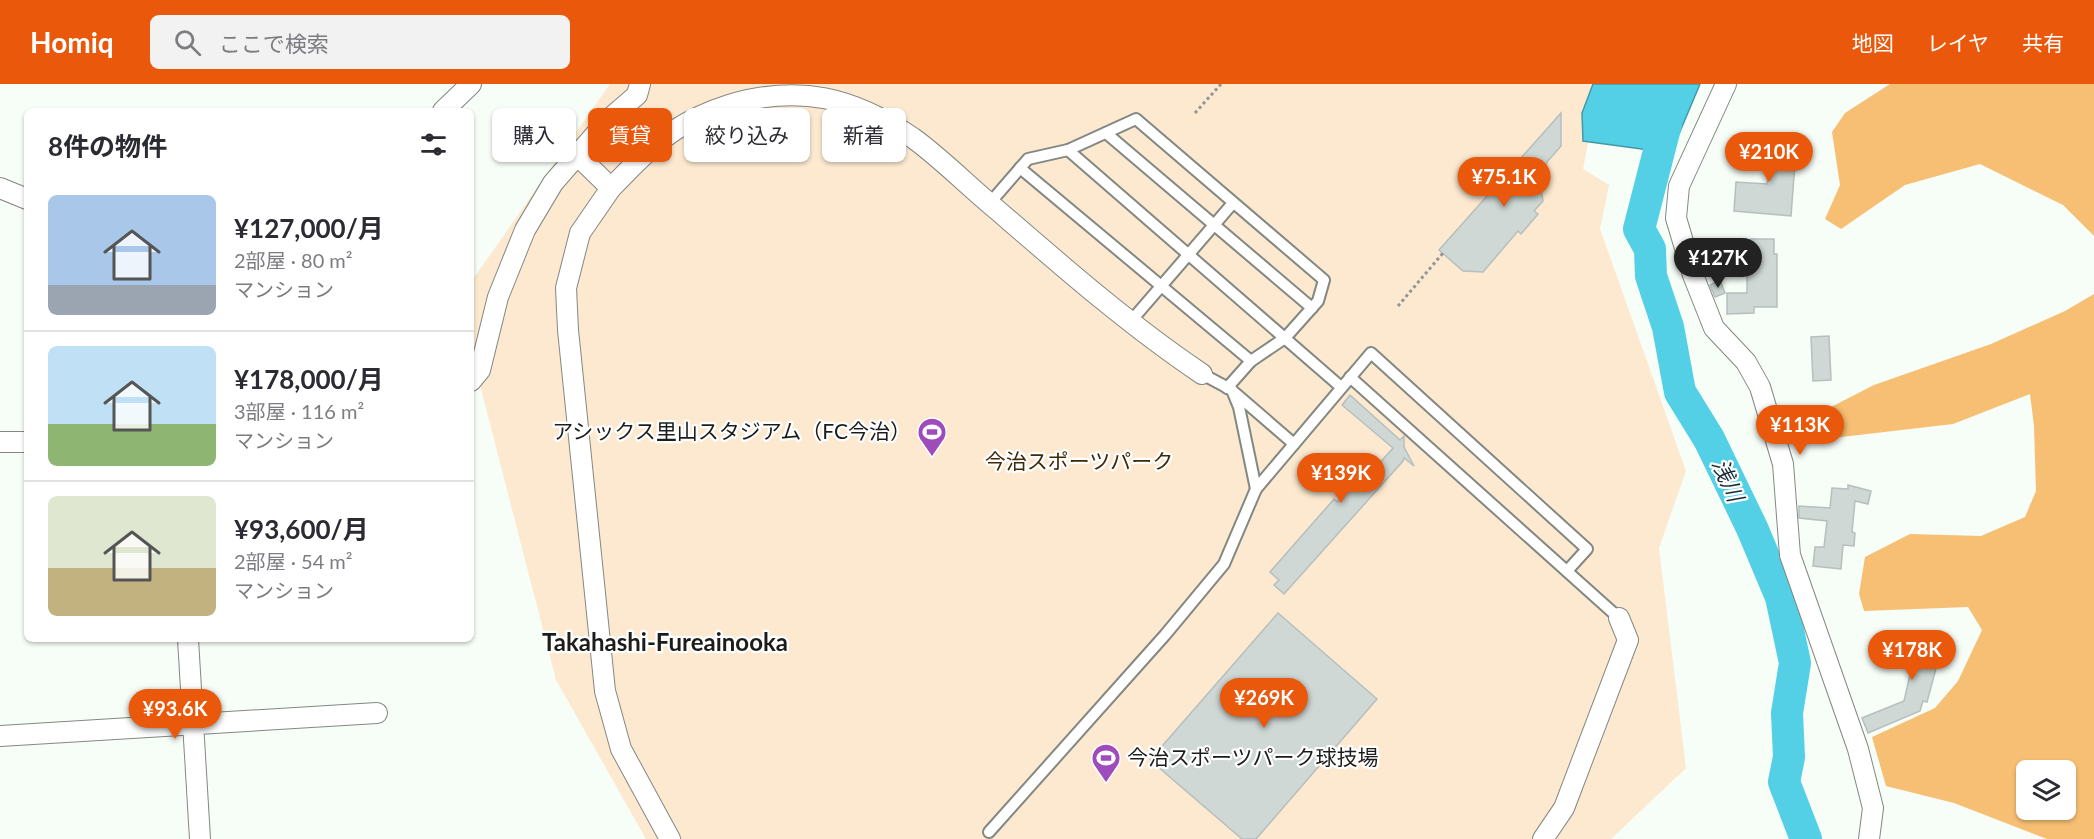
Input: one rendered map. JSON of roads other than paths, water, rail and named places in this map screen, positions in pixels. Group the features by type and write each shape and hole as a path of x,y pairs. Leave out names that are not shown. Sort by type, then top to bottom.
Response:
{"street":[{"path":"446,108 471,84"},
{"path":"474,377 480,370 498,297 525,230 553,183 608,120 637,95 640,84"},
{"path":"1726,84 1679,186 1676,218 1693,275 1714,328 1746,362 1760,387 1783,464 1790,555 1858,749 1873,808 1869,839"},
{"path":"670,839 621,749 605,691 568,330 566,288 580,233 611,188 651,148 676,129 710,111 759,96 782,92 809,93 840,100 894,126 939,159 989,204 1131,321 1169,352 1202,374"},
{"path":"577,155 611,188"},
{"path":"0,188 24,198"},
{"path":"0,442 24,442"},
{"path":"1543,839 1564,808 1628,640 1619,618"},
{"path":"188,642 200,839"},
{"path":"0,736 377,713"}],"lane":[{"path":"989,204 1028,159 1068,150 1136,119 1324,280 1318,301 1285,339 1251,361 1229,389"},
{"path":"1106,133 1312,308"},
{"path":"1068,150 1341,387"},
{"path":"1020,168 1251,361"},
{"path":"1131,321 1233,203"},
{"path":"989,832 1165,635 1224,564 1256,489 1371,353 1587,549 1567,571"},
{"path":"1202,374 1229,389 1294,444"},
{"path":"1350,377 1619,618"},
{"path":"1229,389 1239,406 1256,489"}],"water":[{"path":"1593,84 1700,84 1671,153 1583,141 1582,113"}],"waterway":[{"name":"浅川","path":"1666,124 1639,229 1650,249 1651,276 1668,327 1680,392 1709,439 1752,528 1781,597 1795,663 1787,713 1789,757 1784,782 1806,839"}],"place":[{"name":"アシックス里山スタジアム（FC今治）","path":"932,458"},
{"name":"今治スポーツパーク球技場","path":"1106,784"}],"district":[{"name":"Takahashi-Fureainooka","path":"665,643"}],"park label":[{"name":"今治スポーツパーク","path":"1079,462"}]}
